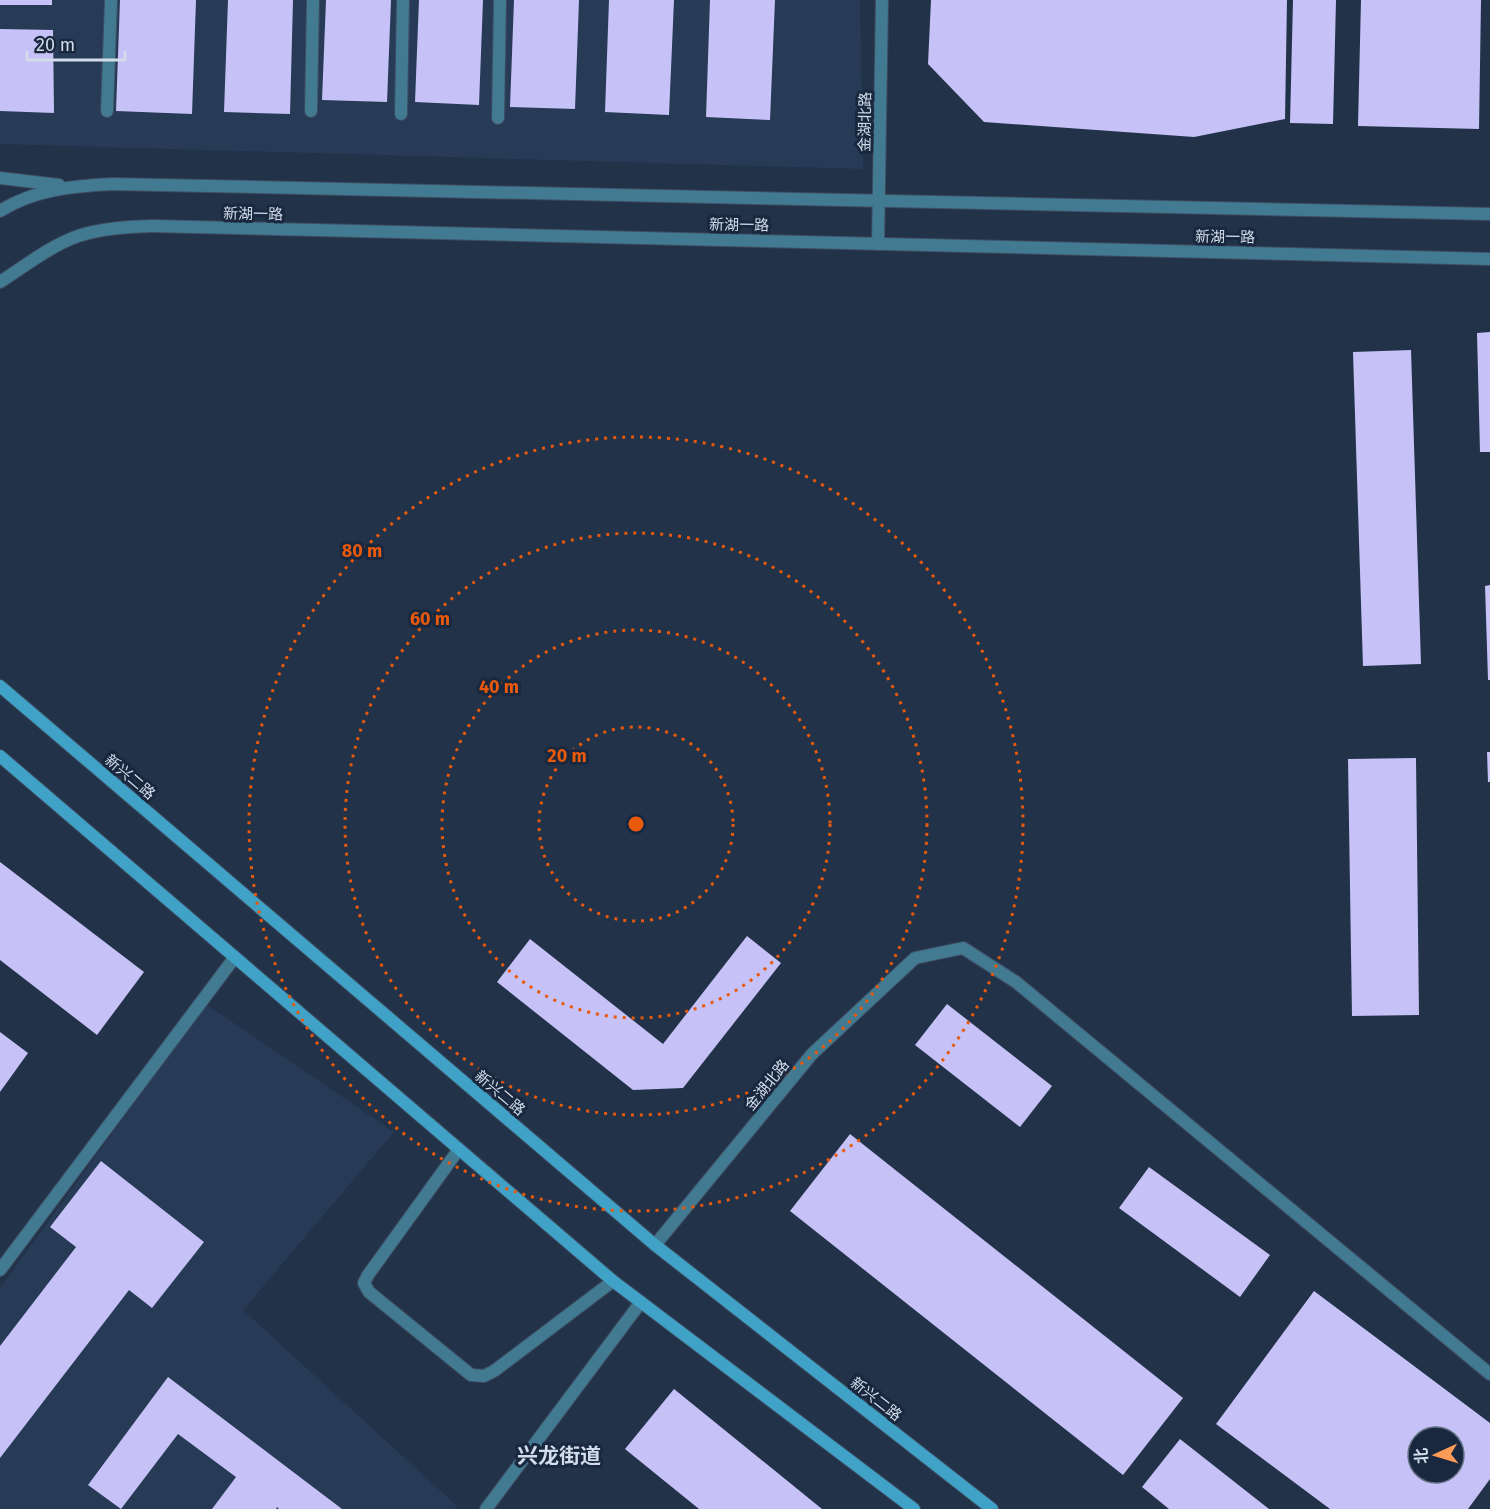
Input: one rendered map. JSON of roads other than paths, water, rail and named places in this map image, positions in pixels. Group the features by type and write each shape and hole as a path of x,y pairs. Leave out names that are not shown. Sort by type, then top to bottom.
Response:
{"main road":[{"name":"新兴二路","path":"0,686 655,1245 992,1509"},
{"path":"0,756 613,1281 914,1509"}],"street":[{"path":"107,111 111,0"},
{"path":"311,111 313,0"},
{"path":"401,114 403,0"},
{"path":"498,118 500,0"},
{"name":"金湖北路","path":"878,244 882,0"},
{"path":"0,178 69,187"},
{"name":"新湖一路","path":"0,211 39,193 69,187 113,184 1490,214"},
{"name":"新湖一路","path":"0,282 54,247 79,236 124,227 1490,259"},
{"name":"金湖北路","path":"655,1245 812,1054 915,958 963,948 1016,982 1490,1374"},
{"path":"0,1270 235,957"},
{"path":"459,1149 368,1275 364,1283 369,1292 471,1375 484,1376 494,1371 613,1281"},
{"path":"486,1509 641,1302"}],"district":[{"name":"兴龙街道","path":"559,1456"}]}
